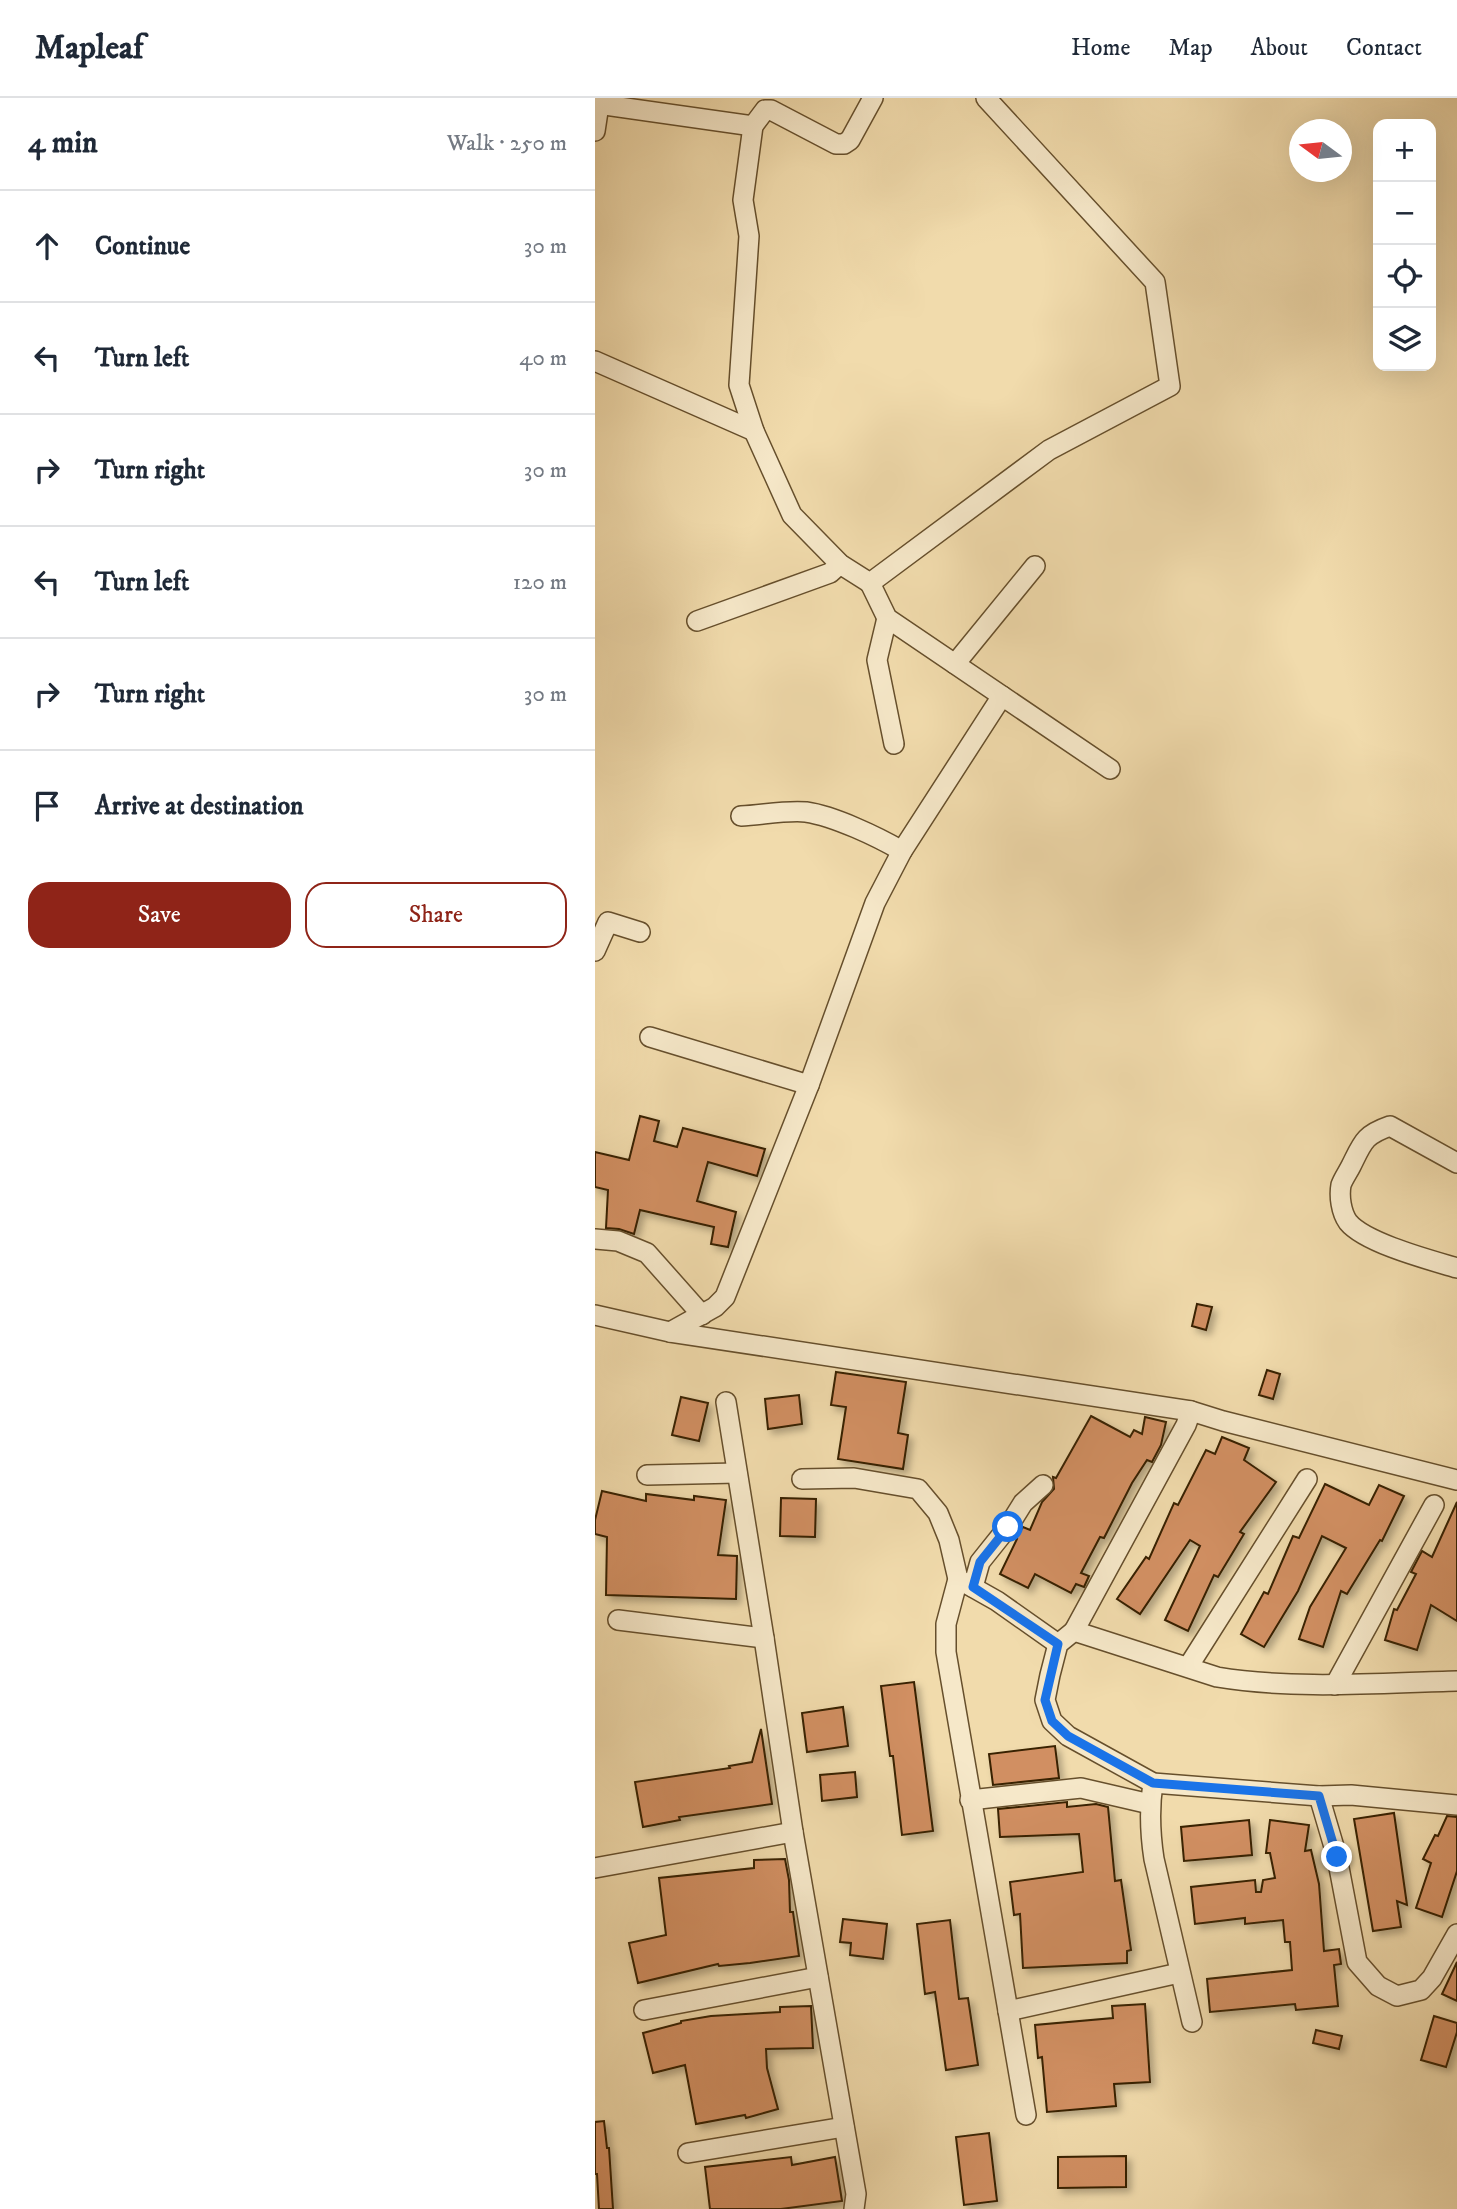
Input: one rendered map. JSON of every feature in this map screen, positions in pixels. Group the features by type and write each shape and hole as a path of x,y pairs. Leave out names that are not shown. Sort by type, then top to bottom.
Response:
{"street":[{"path":"873,98 850,140 844,144 836,144 771,110 765,110 753,126 743,200 748,236 739,385 754,431 792,515 840,564 870,583 887,618 1110,769"},
{"path":"870,583 1049,450 1170,386 1155,282 986,98"},
{"path":"595,131 599,101 753,126"},
{"path":"595,361 754,431"},
{"path":"697,621 830,573 840,564"},
{"path":"955,664 1035,566"},
{"path":"887,618 877,660 894,744"},
{"path":"670,1332 715,1307 725,1297 810,1084 875,903 902,851 1002,696"},
{"path":"741,816 804,812 821,815 902,851"},
{"path":"595,951 608,922 640,932"},
{"path":"650,1037 810,1084"},
{"path":"1457,1163 1390,1126 1365,1138 1341,1185 1341,1206 1348,1221 1359,1231 1401,1251 1457,1268"},
{"path":"595,1239 618,1241 647,1253 702,1315"},
{"path":"595,1315 670,1332 1191,1411 1223,1422 1457,1479"},
{"path":"726,1402 793,1832 856,2194 854,2209"},
{"path":"1191,1411 1187,1425 1075,1630 1058,1644 1045,1700 1052,1721 1068,1736 1153,1783 1319,1796 1351,1795 1457,1805"},
{"path":"647,1475 737,1473"},
{"path":"802,1479 854,1478 918,1489 938,1513 966,1583 1058,1644"},
{"path":"1188,1667 1307,1479"},
{"path":"1026,2115 970,1800 947,1652 946,1624 966,1583 980,1562 1023,1503 1043,1485"},
{"path":"1335,1685 1434,1505"},
{"path":"618,1620 764,1638"},
{"path":"1075,1630 1217,1677 1238,1681 1335,1685 1457,1681"},
{"path":"1153,1783 1150,1804 1154,1859 1192,2022"},
{"path":"970,1800 1081,1788 1150,1804"},
{"path":"1319,1796 1337,1857 1357,1962 1378,1986 1397,1996 1421,1990 1432,1978 1457,1934"},
{"path":"595,1868 793,1832"},
{"path":"1008,2011 1179,1973"},
{"path":"644,2010 818,1977"},
{"path":"688,2153 844,2127"}],"building":[{"path":"640,1116 659,1121 654,1141 677,1147 683,1128 765,1149 757,1176 708,1162 697,1201 736,1212 728,1247 711,1244 714,1227 640,1210 634,1234 606,1228 608,1190 595,1187 595,1152 629,1160"},
{"path":"1197,1304 1212,1307 1206,1330 1192,1326"},
{"path":"1267,1370 1280,1374 1273,1399 1259,1395"},
{"path":"836,1372 906,1382 898,1433 908,1435 903,1469 838,1459 846,1407 831,1405"},
{"path":"799,1395 802,1424 768,1429 765,1399"},
{"path":"681,1397 708,1403 699,1441 672,1435"},
{"path":"1091,1416 1130,1437 1134,1430 1142,1434 1145,1417 1166,1422 1161,1445 1152,1462 1147,1460 1132,1483 1104,1538 1100,1537 1081,1573 1089,1576 1084,1587 1076,1584 1071,1593 1035,1574 1028,1588 1000,1574 1017,1539 1015,1538 1023,1527 1030,1530 1042,1502 1054,1489 1053,1477 1056,1478"},
{"path":"1222,1437 1249,1448 1244,1460 1276,1482 1240,1532 1244,1534 1218,1577 1214,1575 1188,1631 1165,1620 1200,1546 1190,1540 1140,1614 1117,1599 1146,1557 1149,1559 1174,1503 1178,1505 1206,1450 1215,1454"},
{"path":"1325,1484 1369,1505 1379,1485 1404,1496 1382,1541 1380,1540 1347,1594 1341,1591 1323,1647 1299,1639 1310,1607 1346,1548 1322,1536 1298,1591 1264,1647 1241,1634 1264,1592 1268,1594 1293,1536 1299,1538"},
{"path":"602,1491 646,1501 646,1494 694,1500 694,1496 726,1500 718,1555 737,1556 736,1599 606,1595 607,1537 595,1534 595,1520"},
{"path":"781,1498 816,1499 815,1537 780,1536"},
{"path":"1457,1502 1457,1621 1431,1605 1417,1650 1385,1640 1394,1609 1397,1610 1416,1574 1411,1572 1422,1551 1432,1557"},
{"path":"914,1682 933,1831 902,1835 893,1756 890,1756 881,1686"},
{"path":"843,1707 848,1746 807,1752 802,1713"},
{"path":"761,1729 772,1804 679,1817 680,1820 643,1827 635,1782 730,1768 729,1766 752,1762"},
{"path":"1055,1746 1059,1778 993,1785 989,1754"},
{"path":"855,1772 857,1797 822,1801 820,1775"},
{"path":"1067,1802 1067,1807 1096,1804 1108,1807 1115,1881 1121,1880 1131,1950 1127,1951 1127,1963 1023,1968 1020,1914 1014,1915 1010,1882 1083,1872 1079,1834 1000,1837 998,1809"},
{"path":"1394,1813 1407,1905 1397,1901 1401,1927 1373,1931 1354,1819"},
{"path":"1447,1816 1457,1817 1457,1871 1442,1917 1416,1908 1431,1863 1423,1859"},
{"path":"1249,1820 1252,1855 1184,1861 1181,1827"},
{"path":"1270,1820 1309,1825 1305,1851 1311,1850 1319,1884 1324,1951 1339,1949 1341,1964 1334,1965 1338,2006 1296,2010 1295,2004 1210,2012 1207,1979 1292,1970 1290,1942 1285,1942 1283,1920 1245,1924 1245,1918 1195,1924 1191,1887 1255,1880 1256,1892 1261,1892 1263,1880 1275,1878 1270,1853 1266,1853"},
{"path":"785,1859 790,1912 793,1912 799,1956 750,1963 718,1964 638,1983 629,1943 666,1935 659,1878 754,1868 754,1860"},
{"path":"843,1919 887,1924 883,1959 850,1955 851,1943 840,1942"},
{"path":"950,1920 959,1999 968,1998 978,2065 946,2070 935,1992 925,1994 917,1924"},
{"path":"1457,1962 1457,2001 1442,1994"},
{"path":"1145,2004 1150,2082 1114,2084 1116,2106 1047,2112 1042,2057 1038,2058 1035,2025 1113,2018 1112,2006"},
{"path":"811,2006 813,2048 766,2049 767,2068 778,2109 746,2118 745,2115 696,2124 685,2065 653,2073 643,2033 681,2021 711,2016 780,2012 780,2007"},
{"path":"1434,2016 1457,2023 1457,2032 1446,2067 1421,2060"},
{"path":"1316,2030 1342,2036 1339,2049 1313,2043"},
{"path":"604,2121 609,2148 613,2209 599,2209 595,2174 595,2122"},
{"path":"989,2133 997,2201 964,2205 956,2137"},
{"path":"1126,2156 1126,2187 1058,2188 1058,2157"},
{"path":"791,2157 792,2165 835,2157 842,2201 781,2209 710,2209 705,2167"}],"route":[{"path":"1008,1527 980,1562 973,1587 1058,1644 1045,1700 1052,1721 1068,1736 1153,1783 1319,1796 1337,1857"}]}
